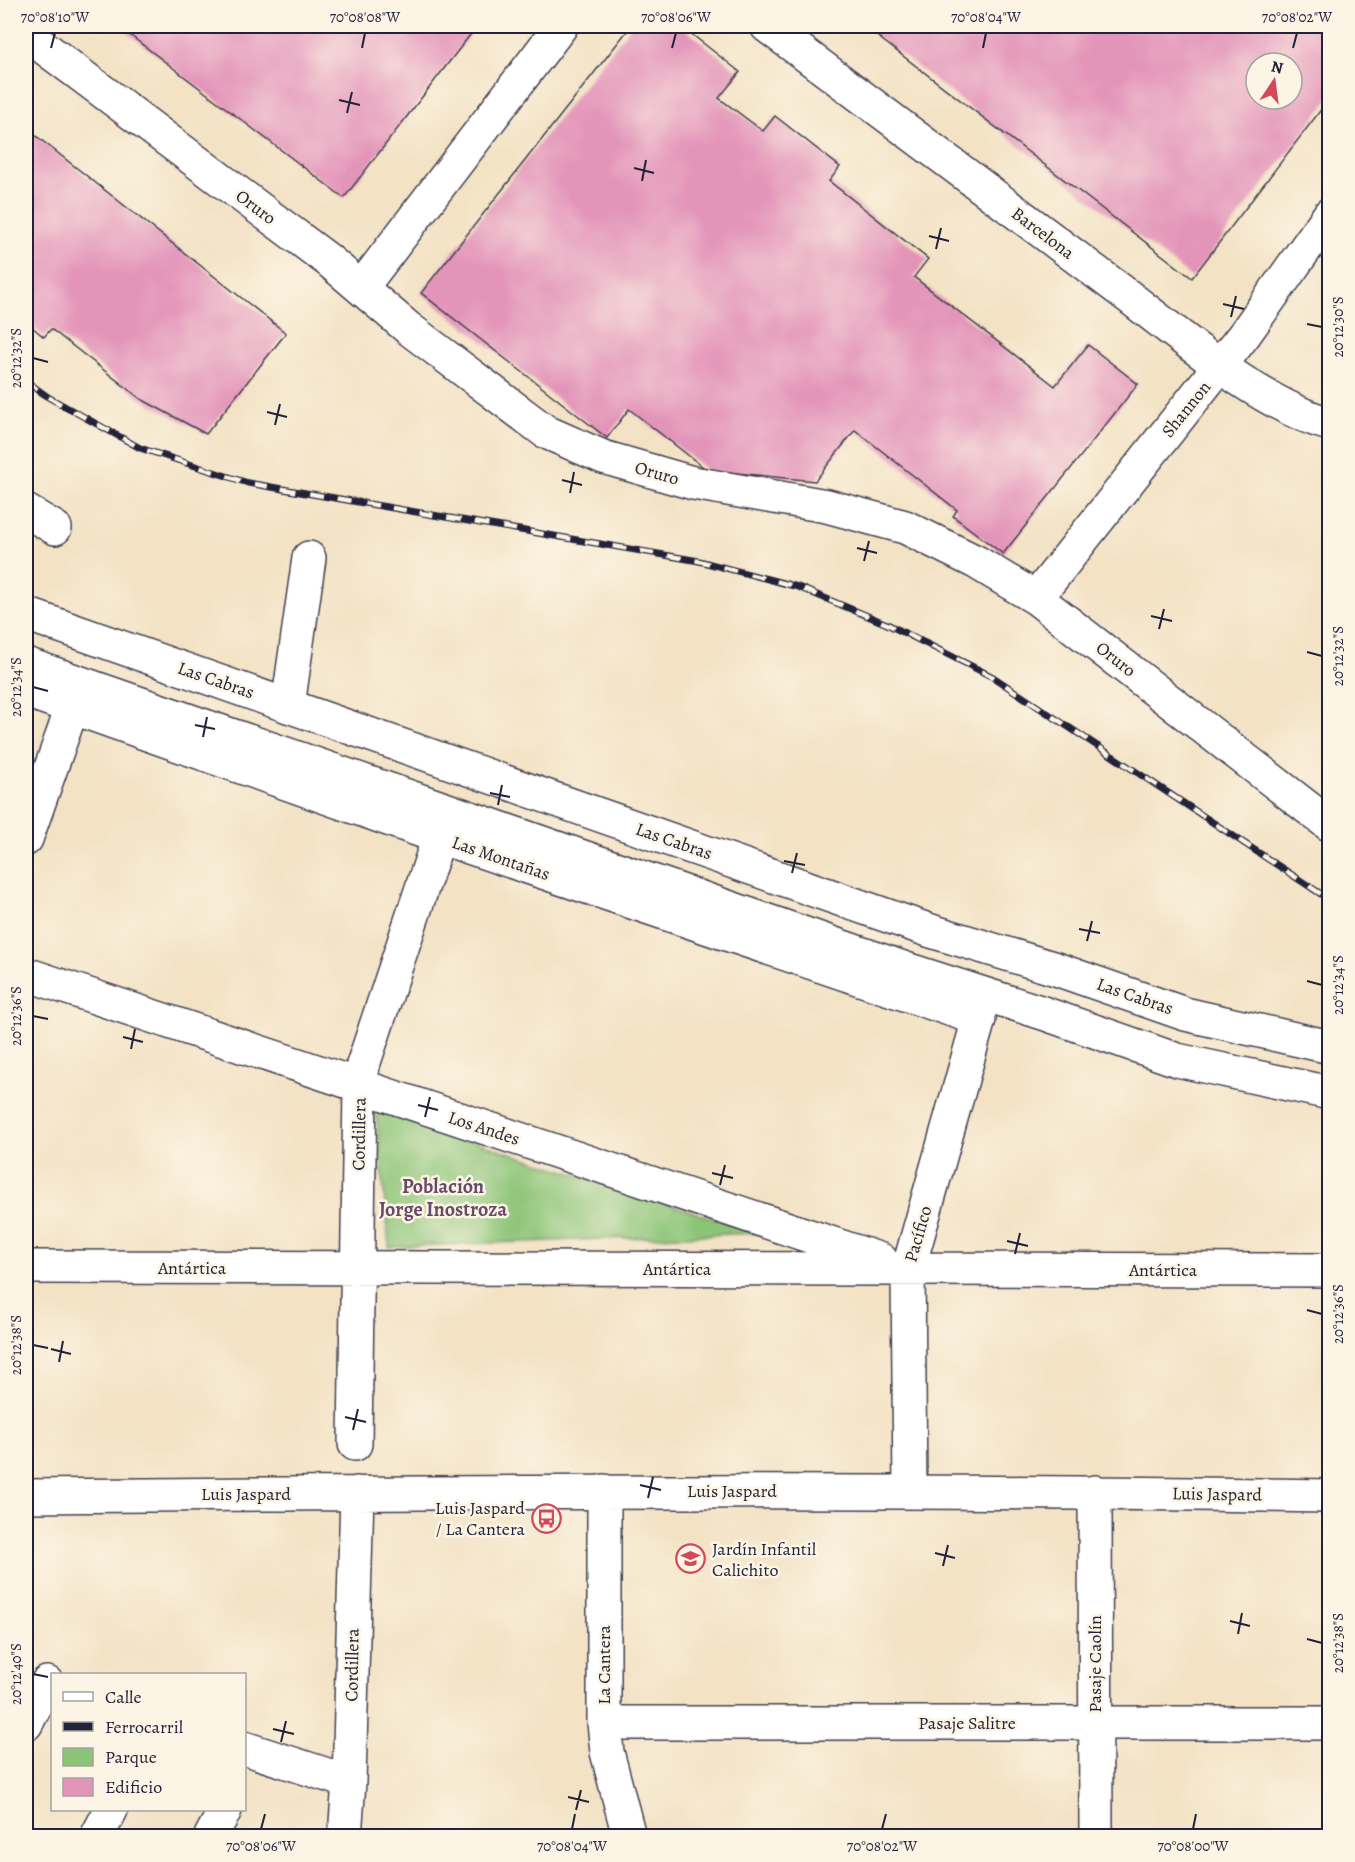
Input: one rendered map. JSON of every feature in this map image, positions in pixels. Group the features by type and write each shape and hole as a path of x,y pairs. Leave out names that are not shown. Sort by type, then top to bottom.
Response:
{"street":[{"path":"361,288 561,26"},
{"name":"Barcelona","path":"767,26 1222,365 1266,396 1313,419 1329,424"},
{"name":"Oruro","path":"26,34 328,260 408,328 546,432 603,457 693,483 827,506 905,527 976,562 1036,598 1329,825"},
{"name":"Shannon","path":"1036,598 1222,365 1329,214"},
{"path":"26,511 55,528"},
{"path":"288,705 309,558"},
{"name":"Las Cabras","path":"26,614 928,930 1056,969 1185,1014 1329,1047"},
{"path":"26,664 912,972 1177,1060 1329,1093"},
{"name":"Las Montañas","path":"26,691 439,837 979,1019"},
{"path":"26,839 72,708"},
{"name":"Cordillera","path":"355,1444 360,1087 363,1065 439,837"},
{"name":"Los Andes","path":"26,974 908,1270"},
{"name":"Pacífico","path":"910,1492 908,1270 979,1019"},
{"name":"Antártica","path":"26,1267 1329,1270"},
{"name":"Luis Jaspard","path":"26,1496 603,1491 1095,1492 1329,1496"},
{"name":"La Cantera","path":"603,1491 606,1752 629,1836"},
{"name":"Pasaje Caolín","path":"1095,1492 1096,1836"},
{"name":"Cordillera","path":"345,1836 349,1782 357,1493"},
{"path":"26,1724 42,1682"},
{"name":"Pasaje Salitre","path":"604,1723 1329,1723"},
{"path":"248,1757 349,1782"},
{"path":"97,1836 110,1811"},
{"path":"211,1836 224,1811"}],"green space":[{"path":"376,1110 759,1233 389,1247"}],"building":[{"path":"118,26 477,26 344,198"},
{"path":"631,26 681,26 740,72 719,98 763,131 775,116 840,167 829,181 928,259 914,277 1055,386 1088,345 1138,384 1003,554 953,516 957,510 855,430 815,481 707,470 629,409 607,438 421,293"},
{"path":"864,26 1330,26 1330,98 1192,278"},
{"path":"26,128 286,333 206,434 141,399 51,329 44,337 26,322"}],"railway":[{"path":"26,381 48,397 140,448 248,483 699,561 798,587 887,624 993,677 1330,900"}],"place":[{"name":"Luis Jaspard / La Cantera","path":"546,1518"},
{"name":"Jardín Infantil Calichito","path":"691,1559"}],"district":[{"name":"Población Jorge Inostroza","path":"443,1198"}]}
